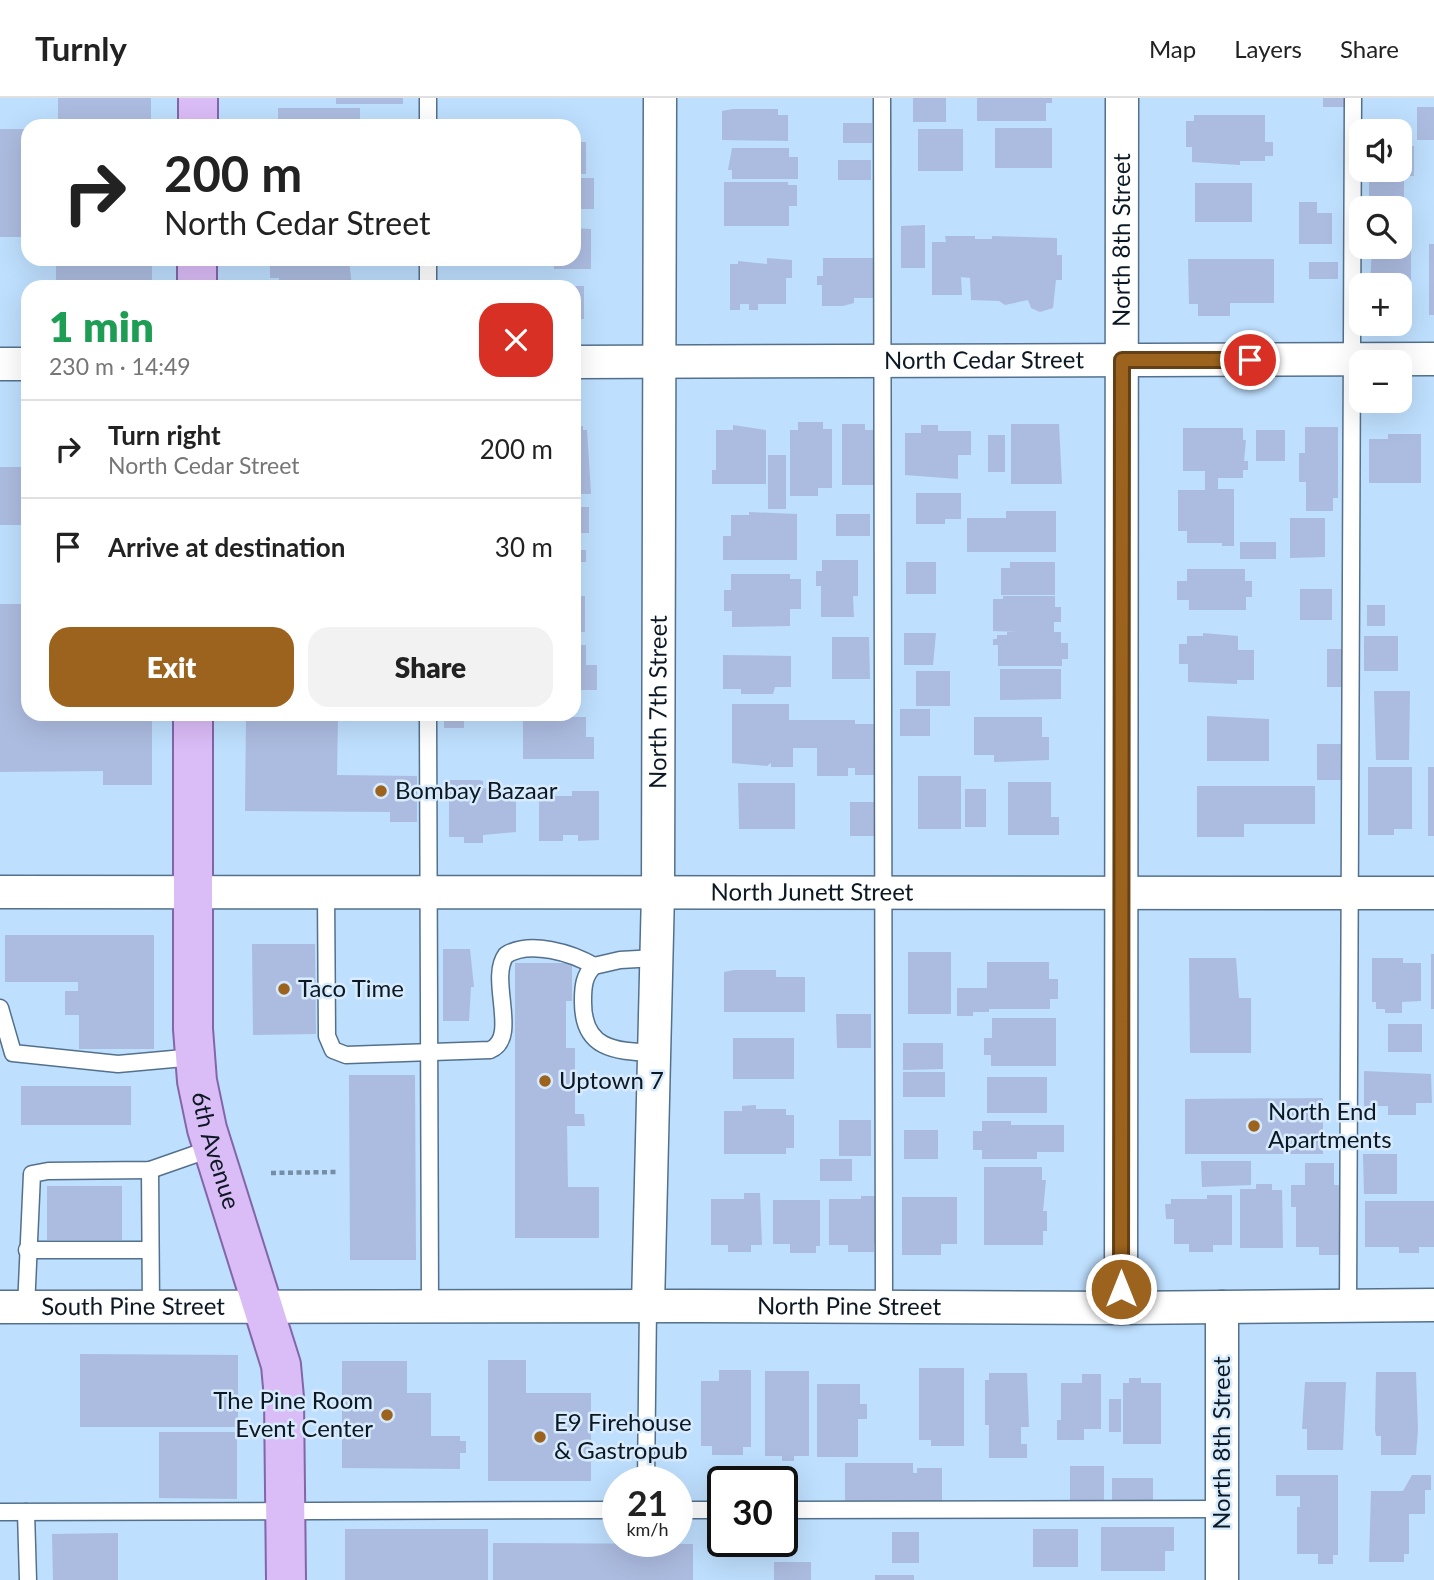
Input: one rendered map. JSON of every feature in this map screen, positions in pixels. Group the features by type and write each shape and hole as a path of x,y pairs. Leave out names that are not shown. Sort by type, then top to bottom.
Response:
{"main road":[{"path":"198,98 198,119"},
{"name":"6th Avenue","path":"193,721 191,892 197,1082 213,1147 264,1308 283,1378 286,1580"}],"street":[{"name":"North 7th Street","path":"648,1306 658,892 660,98"},
{"name":"North 8th Street","path":"1121,1308 1122,98"},
{"name":"North Cedar Street","path":"1412,359 1434,359"},
{"name":"North Cedar Street","path":"581,362 1349,360"},
{"path":"0,364 21,364"},
{"name":"North Junett Street","path":"0,892 1434,893"},
{"name":"North Pine Street","path":"264,1308 1121,1308 1434,1305"},
{"name":"North 8th Street","path":"1222,1307 1222,1580"},
{"name":"South Pine Street","path":"13,1308 264,1308"}],"lane":[{"path":"428,98 428,119"},
{"path":"882,98 884,1307"},
{"path":"1352,350 1353,98"},
{"path":"1348,1306 1352,413"},
{"path":"428,721 430,1307"},
{"path":"326,892 327,1036 333,1050 345,1055 490,1051 501,1043 501,970 502,961 510,952 563,952 594,965 656,958"},
{"path":"594,965 588,972 584,989 584,1019 588,1029 599,1042 618,1051 654,1053"},
{"path":"0,1008 13,1053 118,1064 195,1057"},
{"path":"13,1308 27,1250 32,1174 48,1171 150,1170 213,1147"},
{"path":"150,1170 150,1308"},
{"path":"27,1250 149,1250"},
{"path":"646,1466 648,1306"},
{"path":"798,1510 1222,1509"},
{"path":"0,1512 602,1510"},
{"path":"26,1512 28,1580"}],"path":[{"path":"271,1173 337,1172"}],"building":[{"path":"58,98 151,98 151,119 58,119"},
{"path":"336,98 403,98 403,104 336,104"},
{"path":"913,98 946,98 946,122 913,122"},
{"path":"977,98 1052,98 1052,103 1046,103 1046,121 977,121"},
{"path":"1323,98 1344,98 1344,107 1323,107"},
{"path":"1417,107 1434,107 1434,140 1417,140"},
{"path":"278,108 360,108 360,119 278,119"},
{"path":"778,109 778,115 788,115 788,141 722,140 722,111"},
{"path":"1194,115 1265,115 1265,142 1273,142 1273,156 1265,156 1265,161 1240,161 1240,165 1192,162 1192,147 1186,147 1186,121 1194,121"},
{"path":"843,123 872,123 872,143 843,143"},
{"path":"995,128 1052,128 1052,168 995,168"},
{"path":"0,129 21,129 21,237 0,237"},
{"path":"918,129 963,129 963,171 918,171"},
{"path":"581,142 586,142 586,174 581,174"},
{"path":"1412,146 1414,146 1412,176"},
{"path":"732,148 789,148 789,157 798,157 798,179 732,179 732,170 728,170"},
{"path":"838,160 871,160 871,180 838,180"},
{"path":"581,178 594,178 594,209 581,209"},
{"path":"724,182 788,182 788,185 797,185 797,206 789,206 789,226 724,226"},
{"path":"1369,182 1404,182 1404,196 1369,196"},
{"path":"1195,183 1252,183 1252,222 1195,222"},
{"path":"1299,202 1317,202 1317,213 1332,213 1332,244 1299,244"},
{"path":"925,225 925,268 901,268 901,226"},
{"path":"581,228 591,229 591,269 554,269 554,266 581,266"},
{"path":"945,236 975,236 975,239 992,239 992,236 1057,238 1057,255 1062,255 1062,280 1056,280 1053,308 1040,312 1031,308 1028,300 1005,305 999,301 971,300 970,278 961,277 962,295 932,295 932,242 946,242"},
{"path":"1429,244 1434,244 1434,315 1429,315"},
{"path":"767,258 792,260 792,278 786,278 786,304 758,304 758,310 749,310 749,304 740,304 740,310 730,310 730,264 738,264 738,261 767,264"},
{"path":"823,258 874,258 874,298 854,298 854,303 843,306 822,306 822,285 817,285 817,276 823,276"},
{"path":"1188,259 1274,259 1274,303 1230,303 1230,316 1198,316 1198,304 1189,304"},
{"path":"1371,259 1411,259 1411,273 1371,273"},
{"path":"1309,262 1338,262 1338,279 1309,279"},
{"path":"56,266 152,266 152,280 56,280"},
{"path":"270,266 350,266 351,280 279,280 270,278"},
{"path":"581,286 584,286 584,319 581,319"},
{"path":"798,422 823,422 823,429 832,429 832,488 818,488 818,496 790,496 790,430 798,430"},
{"path":"842,424 865,424 865,430 880,430 880,485 842,485"},
{"path":"1011,424 1059,424 1062,484 1011,484"},
{"path":"733,425 766,430 766,484 712,484 712,470 716,470 716,430 733,430"},
{"path":"921,425 938,425 938,431 971,431 971,455 958,455 958,479 905,475 905,433 921,433"},
{"path":"581,426 583,430 587,430 591,494 581,494"},
{"path":"1305,427 1338,427 1338,498 1333,498 1333,511 1306,511 1306,482 1299,482 1299,453 1305,453"},
{"path":"1183,428 1243,428 1243,440 1246,440 1244,461 1248,461 1248,470 1243,470 1243,478 1218,478 1218,489 1234,489 1234,546 1222,546 1222,543 1187,543 1187,531 1178,531 1178,490 1205,490 1205,471 1183,471"},
{"path":"1256,430 1285,430 1285,461 1256,461"},
{"path":"1388,434 1421,434 1421,483 1369,483 1369,439 1388,439"},
{"path":"988,435 1005,435 1005,472 988,472"},
{"path":"768,455 786,455 786,509 768,509"},
{"path":"0,467 21,467 21,525 0,525"},
{"path":"916,493 961,493 961,519 945,519 945,524 916,524"},
{"path":"581,507 589,507 589,533 581,533"},
{"path":"1006,511 1056,511 1056,552 967,552 967,518 1006,518"},
{"path":"749,512 797,514 797,560 723,560 723,536 731,536 731,515 749,515"},
{"path":"836,514 870,514 870,536 836,536"},
{"path":"1290,518 1325,518 1325,557 1290,558"},
{"path":"1240,542 1276,542 1276,559 1240,559"},
{"path":"581,550 586,550 586,562 581,562"},
{"path":"822,560 858,560 858,596 853,596 854,617 821,617 821,586 816,586 816,571 822,571"},
{"path":"906,562 936,562 936,594 906,594"},
{"path":"1010,562 1055,562 1055,595 1001,595 1001,568 1010,568"},
{"path":"1187,569 1245,569 1245,581 1252,581 1252,597 1246,597 1246,610 1189,610 1189,600 1177,600 1177,581 1187,581"},
{"path":"731,574 790,574 790,579 801,579 801,609 790,609 790,626 732,627 732,611 724,611 724,590 731,590"},
{"path":"1300,589 1332,589 1332,620 1300,620"},
{"path":"581,596 585,596 585,632 581,632"},
{"path":"1003,596 1055,596 1055,607 1061,607 1061,622 1054,622 1054,632 1061,632 1061,643 1068,643 1068,659 1062,659 1062,666 998,666 998,645 993,645 993,639 997,639 997,635 1007,635 1007,632 1018,632 993,631 993,599 1003,599"},
{"path":"0,604 21,604 21,721 152,721 152,785 103,785 103,771 0,772"},
{"path":"1367,605 1385,605 1385,626 1367,626"},
{"path":"904,633 936,633 933,665 904,665"},
{"path":"1203,633 1238,636 1238,650 1254,650 1254,680 1237,680 1237,684 1188,682 1188,664 1179,664 1179,644 1187,644 1187,636 1203,636"},
{"path":"1364,636 1398,636 1398,671 1364,671"},
{"path":"832,637 869,637 870,679 832,679"},
{"path":"581,645 586,645 586,665 597,665 597,690 581,690"},
{"path":"1327,649 1343,649 1343,687 1327,687"},
{"path":"723,655 791,656 791,687 775,687 773,694 741,694 741,689 723,689"},
{"path":"1000,669 1061,669 1061,699 1000,700"},
{"path":"916,671 950,671 950,706 916,706"},
{"path":"1374,691 1410,691 1409,760 1376,760"},
{"path":"732,704 789,704 789,720 855,720 855,724 876,724 876,775 855,775 855,768 848,768 848,776 817,776 817,748 793,748 793,767 771,767 771,763 767,766 732,763"},
{"path":"900,709 930,709 930,736 900,736"},
{"path":"1207,716 1269,719 1269,761 1207,761"},
{"path":"581,717 586,717 586,737 594,737 594,759 523,759 523,721 581,721"},
{"path":"974,717 1042,717 1042,737 1049,737 1049,760 994,762 994,755 974,755"},
{"path":"246,721 338,721 337,775 417,776 417,822 390,822 390,812 245,811"},
{"path":"444,721 464,721 464,728 444,728"},
{"path":"1317,744 1343,744 1341,780 1317,780"},
{"path":"1368,767 1412,767 1412,829 1394,829 1394,835 1368,835"},
{"path":"1428,767 1434,767 1434,836 1428,836"},
{"path":"918,776 961,776 961,829 918,829"},
{"path":"449,780 479,780 483,781 483,788 516,791 516,832 483,835 483,843 464,843 464,837 449,837"},
{"path":"1008,782 1051,782 1051,817 1059,817 1059,835 1008,835"},
{"path":"738,783 795,783 795,829 739,829"},
{"path":"1197,786 1315,786 1315,824 1244,824 1244,837 1197,837"},
{"path":"965,789 986,789 986,827 965,827"},
{"path":"572,791 599,791 599,840 578,841 578,835 563,835 563,841 539,841 539,796 572,796"},
{"path":"850,802 875,802 875,836 850,836"},
{"path":"5,935 154,935 154,1049 79,1049 79,1015 65,1015 65,991 78,991 78,982 5,982"},
{"name":"Taco Time","path":"252,944 315,944 316,1034 253,1035"},
{"path":"443,949 470,949 474,987 471,987 469,1021 443,1021"},
{"path":"908,952 951,952 951,1014 908,1014"},
{"path":"1431,954 1434,954 1434,1009 1431,1009"},
{"path":"1189,958 1236,958 1239,998 1251,998 1251,1053 1190,1053"},
{"path":"1372,958 1403,958 1403,963 1421,963 1421,1001 1402,1002 1402,1013 1385,1013 1385,1009 1376,1009 1376,1002 1372,1002"},
{"path":"987,962 1049,962 1049,979 1058,979 1058,999 1050,999 1050,1009 989,1009 989,1012 973,1012 973,1016 957,1016 957,988 987,988"},
{"name":"Uptown 7","path":"515,963 572,963 572,1001 566,1001 566,1048 575,1048 575,1114 584,1114 585,1126 567,1126 568,1187 599,1187 599,1238 515,1238"},
{"path":"776,970 776,977 805,977 805,1012 724,1012 724,972"},
{"path":"836,1014 871,1014 871,1048 837,1048"},
{"path":"992,1018 1056,1018 1056,1066 991,1066 991,1055 984,1055 984,1038 992,1038"},
{"path":"1388,1024 1422,1024 1422,1052 1388,1052"},
{"path":"733,1038 794,1038 794,1079 733,1079"},
{"path":"903,1043 943,1043 943,1069 903,1070"},
{"path":"1364,1071 1431,1074 1432,1103 1416,1103 1416,1115 1388,1115 1388,1106 1364,1106"},
{"path":"903,1072 945,1072 945,1097 903,1097"},
{"path":"349,1075 415,1075 416,1260 350,1260"},
{"path":"987,1077 1047,1077 1047,1113 987,1113"},
{"path":"21,1086 131,1086 131,1125 21,1125"},
{"name":"North End Apartments","path":"1323,1098 1323,1154 1185,1154 1185,1099"},
{"path":"756,1105 756,1109 786,1109 786,1115 794,1115 794,1148 786,1148 786,1154 724,1154 724,1111 742,1111 742,1106"},
{"path":"839,1120 871,1120 871,1156 839,1156"},
{"path":"982,1121 1011,1121 1011,1125 1064,1125 1064,1152 1037,1152 1037,1159 982,1159 982,1150 973,1150 973,1131 982,1131"},
{"path":"904,1130 938,1130 938,1159 904,1159"},
{"path":"1363,1154 1397,1154 1397,1194 1364,1194"},
{"path":"820,1159 852,1159 852,1181 820,1181"},
{"path":"1201,1161 1251,1161 1251,1185 1202,1187"},
{"path":"1305,1163 1334,1163 1334,1185 1340,1185 1340,1255 1319,1255 1319,1247 1296,1247 1296,1207 1291,1207 1291,1185 1305,1185"},
{"path":"984,1167 1042,1167 1042,1180 1046,1180 1043,1211 1047,1211 1047,1231 1043,1231 1043,1245 984,1245"},
{"path":"1256,1184 1272,1184 1272,1190 1282,1190 1283,1248 1240,1248 1240,1189 1256,1189"},
{"path":"47,1186 122,1186 122,1240 47,1240"},
{"path":"744,1193 760,1193 762,1245 751,1245 751,1252 728,1252 728,1245 711,1245 711,1199 744,1199"},
{"path":"1207,1195 1232,1195 1232,1245 1213,1245 1213,1252 1189,1252 1189,1244 1174,1244 1174,1219 1166,1219 1165,1204 1171,1204 1171,1199 1207,1199"},
{"path":"861,1196 876,1196 878,1244 874,1244 874,1252 848,1252 848,1245 829,1245 829,1199 861,1199"},
{"path":"902,1197 957,1197 957,1244 941,1244 941,1255 902,1255"},
{"path":"773,1200 820,1200 820,1246 816,1246 816,1253 790,1253 790,1244 773,1244"},
{"path":"1365,1201 1434,1201 1434,1247 1419,1247 1419,1253 1399,1253 1399,1247 1365,1247"},
{"path":"80,1354 238,1355 238,1427 80,1427"},
{"name":"E9 Firehouse & Gastropub","path":"488,1360 526,1360 526,1393 591,1393 591,1481 488,1481"},
{"name":"The Pine Room Event Center","path":"342,1361 407,1361 407,1393 431,1393 431,1436 460,1436 460,1441 466,1441 466,1453 460,1453 460,1469 342,1468"},
{"path":"919,1368 964,1368 964,1446 931,1446 931,1440 919,1440"},
{"path":"719,1370 751,1370 751,1447 743,1447 743,1455 712,1455 712,1446 701,1446 701,1381 719,1381"},
{"path":"765,1371 809,1371 809,1456 794,1456 794,1461 782,1461 782,1456 765,1456"},
{"path":"1376,1372 1416,1372 1416,1455 1381,1455 1381,1436 1376,1436 1375,1430"},
{"path":"989,1373 1027,1373 1029,1427 1021,1427 1021,1444 1027,1444 1027,1458 989,1458 989,1425 985,1425 985,1380 989,1380"},
{"path":"1082,1374 1101,1374 1101,1429 1084,1429 1084,1440 1057,1440 1057,1420 1061,1420 1061,1383 1082,1383"},
{"path":"1129,1378 1141,1378 1141,1383 1161,1383 1161,1444 1123,1444 1123,1383 1129,1383"},
{"path":"1305,1382 1346,1382 1343,1450 1307,1450 1307,1429 1302,1429"},
{"path":"817,1384 860,1384 860,1404 867,1404 867,1419 858,1419 858,1457 817,1457"},
{"path":"1109,1399 1121,1399 1121,1432 1109,1432"},
{"path":"159,1432 237,1432 237,1499 159,1498"},
{"path":"845,1463 913,1463 913,1473 917,1473 917,1468 942,1468 942,1501 845,1501"},
{"path":"1070,1466 1104,1466 1104,1501 1070,1501"},
{"path":"1276,1475 1338,1475 1338,1555 1333,1555 1333,1564 1318,1564 1318,1554 1297,1554 1297,1507 1300,1507 1300,1496 1276,1496"},
{"path":"1412,1475 1431,1475 1431,1490 1425,1490 1425,1514 1409,1514 1409,1554 1404,1554 1404,1562 1369,1562 1371,1491 1403,1491"},
{"path":"1112,1478 1153,1478 1153,1501 1112,1501"},
{"path":"1101,1527 1174,1527 1174,1551 1165,1551 1165,1571 1101,1571"},
{"path":"345,1529 488,1529 488,1580 345,1580"},
{"path":"1033,1529 1078,1529 1078,1567 1033,1567"},
{"path":"892,1532 919,1532 919,1563 892,1563"},
{"path":"118,1533 118,1580 53,1580 52,1534"},
{"path":"493,1543 602,1544 602,1557 693,1557 693,1580 493,1580"},
{"path":"774,1562 811,1562 811,1580 774,1580"},
{"path":"875,1575 914,1575 914,1580 875,1580"}],"place":[{"name":"Bombay Bazaar","path":"381,791"},
{"name":"Taco Time","path":"284,989"},
{"name":"Uptown 7","path":"545,1081"},
{"name":"North End Apartments","path":"1254,1126"},
{"name":"The Pine Room Event Center","path":"387,1415"},
{"name":"E9 Firehouse & Gastropub","path":"540,1437"}],"route":[{"path":"1121,1289 1122,360 1250,360"}]}
